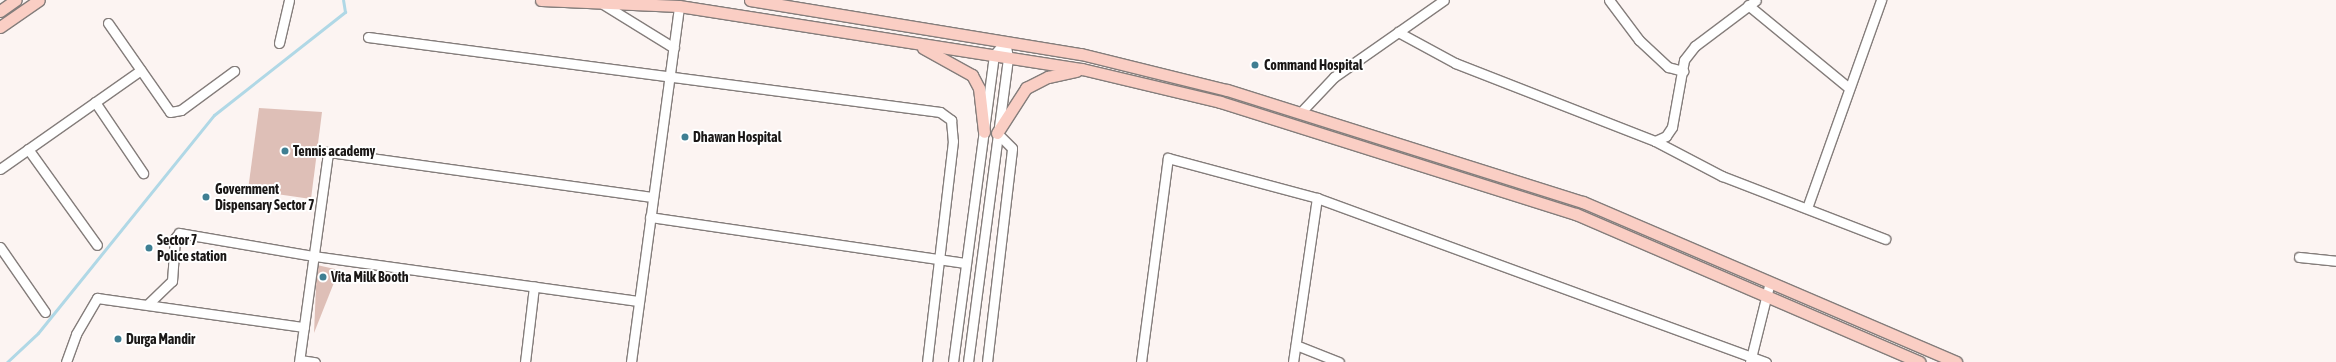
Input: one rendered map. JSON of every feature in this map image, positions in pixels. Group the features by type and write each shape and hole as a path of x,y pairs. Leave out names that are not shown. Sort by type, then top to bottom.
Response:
{"main road":[{"path":"0,11 16,0"},
{"path":"0,27 39,0"},
{"path":"541,0 679,6 1082,69 1220,102 1576,214 1920,362"},
{"path":"750,0 1081,54 1227,90 1583,202 1956,362"},
{"path":"910,42 972,75 979,88 984,132"},
{"path":"997,133 1026,88 1048,77 1082,69"}],"street":[{"path":"279,43 289,0"},
{"path":"1300,113 1334,77 1444,0"},
{"path":"1609,0 1639,40 1668,67 1683,71"},
{"path":"1807,208 1833,143 1850,88 1881,0"},
{"path":"598,2 674,48"},
{"path":"1656,141 1666,136 1672,127 1684,60 1694,46 1752,3 1850,88"},
{"path":"631,362 679,6"},
{"path":"108,23 170,112 176,112 234,71"},
{"path":"1398,32 1456,63 1656,141 1722,176 1885,239"},
{"path":"368,36 670,78 940,112 951,120 952,141 927,362"},
{"path":"953,362 994,55 1005,42"},
{"path":"968,362 1008,57 1005,42"},
{"path":"0,169 141,70"},
{"path":"95,102 143,174"},
{"path":"987,362 1012,148 997,133"},
{"path":"28,149 97,245"},
{"path":"315,362 300,361 328,152 653,197"},
{"path":"1141,362 1168,158 1317,198 1750,359 1766,362"},
{"path":"1294,362 1317,198"},
{"path":"650,217 966,263"},
{"path":"148,304 172,281 178,233 314,256 639,301"},
{"path":"0,247 45,312"},
{"path":"2299,257 2336,261"},
{"path":"1750,359 1770,282"},
{"path":"525,362 534,287"},
{"path":"66,362 76,334 97,298 304,327"},
{"path":"1296,345 1339,362"}],"shaded area":[{"name":"Tennis academy","path":"259,108 322,112 311,199 248,190"},
{"path":"317,265 339,270 314,333"}],"waterway":[{"path":"7,362 38,333 214,115 345,12 343,0"}],"place":[{"name":"Command Hospital","path":"1255,65"},
{"name":"Dhawan Hospital","path":"685,137"},
{"name":"Tennis academy","path":"285,151"},
{"name":"Government Dispensary Sector 7","path":"206,197"},
{"name":"Sector 7 Police station","path":"149,248"},
{"name":"Vita Milk Booth","path":"323,277"},
{"name":"Durga Mandir","path":"118,339"}]}
